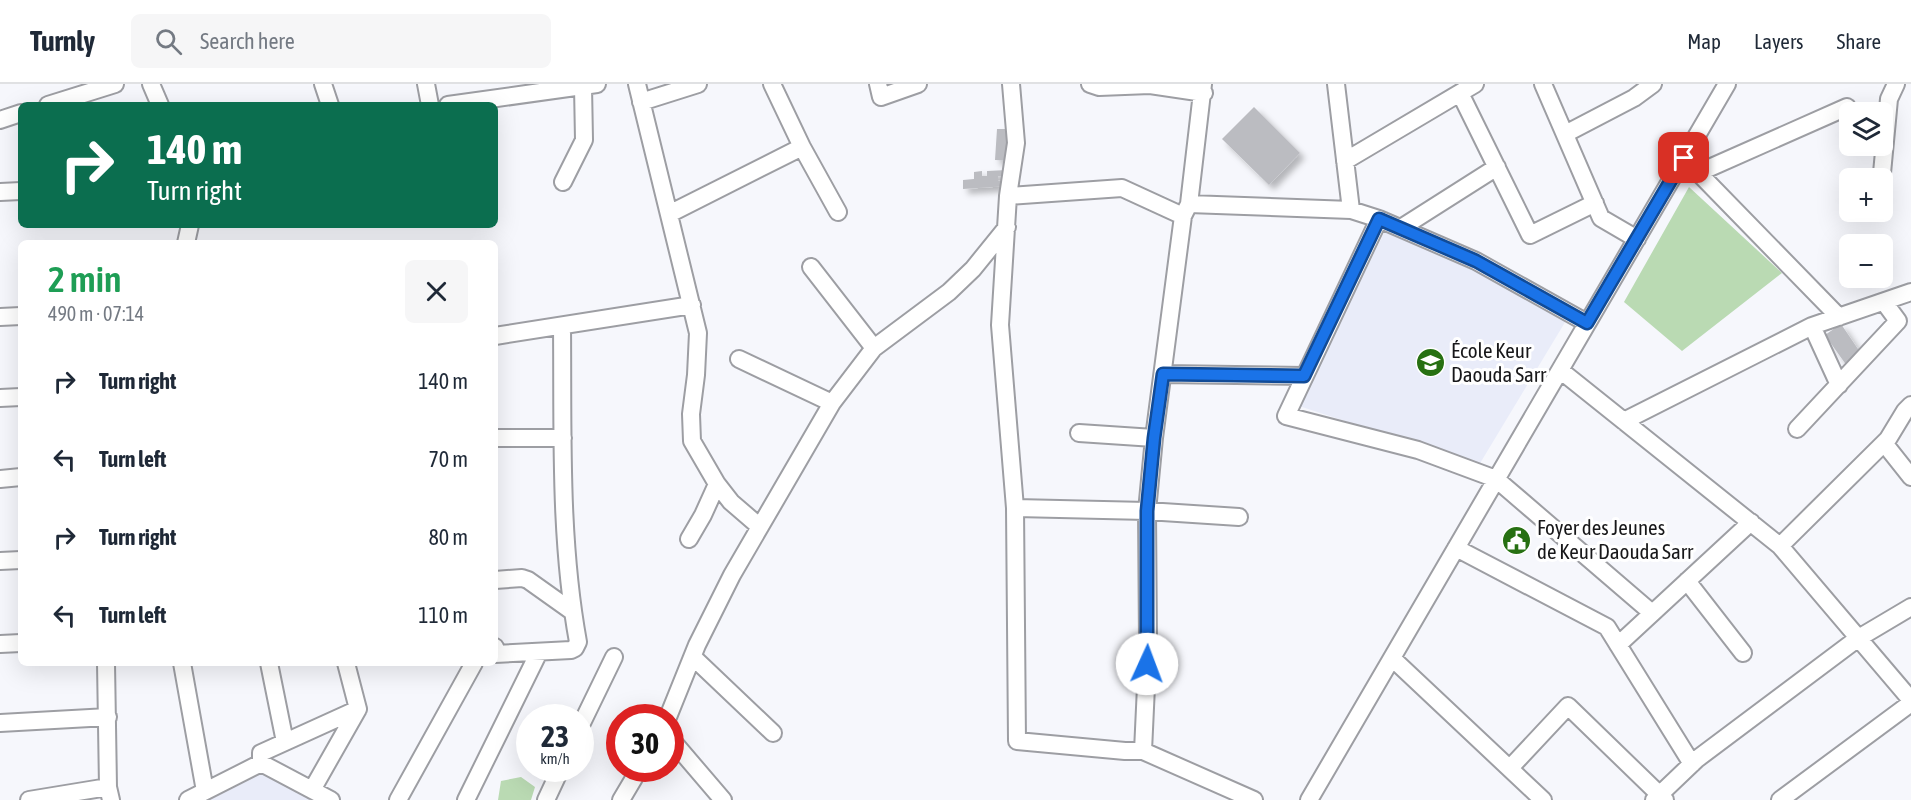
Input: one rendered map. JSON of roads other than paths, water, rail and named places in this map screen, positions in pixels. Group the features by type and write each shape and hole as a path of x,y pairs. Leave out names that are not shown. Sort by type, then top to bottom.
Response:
{"street":[{"path":"56,102 94,87 115,84"},
{"path":"151,84 159,102"},
{"path":"323,84 329,102"},
{"path":"426,84 429,102"},
{"path":"637,84 698,333 691,414 692,441 717,484 731,502 760,527"},
{"path":"641,102 698,84"},
{"path":"772,84 802,147 838,212"},
{"path":"878,84 881,97 918,84"},
{"path":"1011,84 1016,143 1008,196 1000,325 1015,508 1017,741 1143,751 1254,800"},
{"path":"1090,84 1099,87 1150,85 1203,89 1154,438 1147,511 1148,643 1143,751"},
{"path":"1336,84 1351,210"},
{"path":"1345,160 1475,84"},
{"path":"1544,84 1601,218 1637,239"},
{"path":"1565,134 1631,91 1653,84"},
{"path":"1309,800 1727,84"},
{"path":"1882,168 1889,99 1896,84"},
{"path":"463,102 535,88 590,85 584,140 563,182"},
{"path":"1460,93 1530,236 1595,203"},
{"path":"1698,173 1839,111"},
{"path":"0,120 18,114"},
{"path":"669,214 802,147"},
{"path":"1684,158 1839,317"},
{"path":"1401,228 1497,167"},
{"path":"1008,196 1122,188 1186,210 1351,210 1379,219 1476,261 1587,323"},
{"path":"0,192 18,191"},
{"path":"1379,219 1286,416 1418,450 1496,479 1652,613"},
{"path":"673,704 732,575 831,403 874,348 949,292 973,269 1007,227"},
{"path":"811,267 874,348"},
{"path":"1624,421 1812,326 1911,292"},
{"path":"1797,429 1898,321 1884,302"},
{"path":"498,336 692,305"},
{"path":"0,317 18,316"},
{"path":"498,654 575,648 578,642 573,612 563,498 562,326"},
{"path":"1812,326 1839,386"},
{"path":"739,359 831,403"},
{"path":"1560,370 1780,546 1911,701 1780,800"},
{"path":"1163,374 1304,376"},
{"path":"0,398 18,397"},
{"path":"1780,546 1884,443 1911,405"},
{"path":"1079,434 1154,438"},
{"path":"498,438 563,438"},
{"path":"1884,443 1911,477"},
{"path":"0,479 18,477"},
{"path":"689,539 717,484"},
{"path":"1015,508 1239,516"},
{"path":"1618,645 1751,522"},
{"path":"1456,548 1606,627 1692,764"},
{"path":"0,561 18,560"},
{"path":"498,580 522,578 528,580 573,612"},
{"path":"1687,581 1743,653"},
{"path":"1509,768 1568,706 1660,798 1692,764 1857,639 1911,607"},
{"path":"0,644 18,643"},
{"path":"466,800 539,652"},
{"path":"591,704 614,657"},
{"path":"693,657 773,733"},
{"path":"1392,658 1543,800"},
{"path":"29,800 110,793 106,666"},
{"path":"183,666 205,791"},
{"path":"270,666 285,742"},
{"path":"312,790 358,709 347,666"},
{"path":"398,800 472,666"},
{"path":"261,763 261,753 358,709"},
{"path":"0,723 108,717"},
{"path":"684,754 723,800"},
{"path":"188,800 261,763"},
{"path":"261,763 331,800"},
{"path":"546,800 554,782"},
{"path":"621,800 632,782"}],"place":[{"name":"École Keur Daouda Sarr","path":"1430,363"},
{"name":"Foyer des Jeunes de Keur Daouda Sarr","path":"1516,540"}]}
